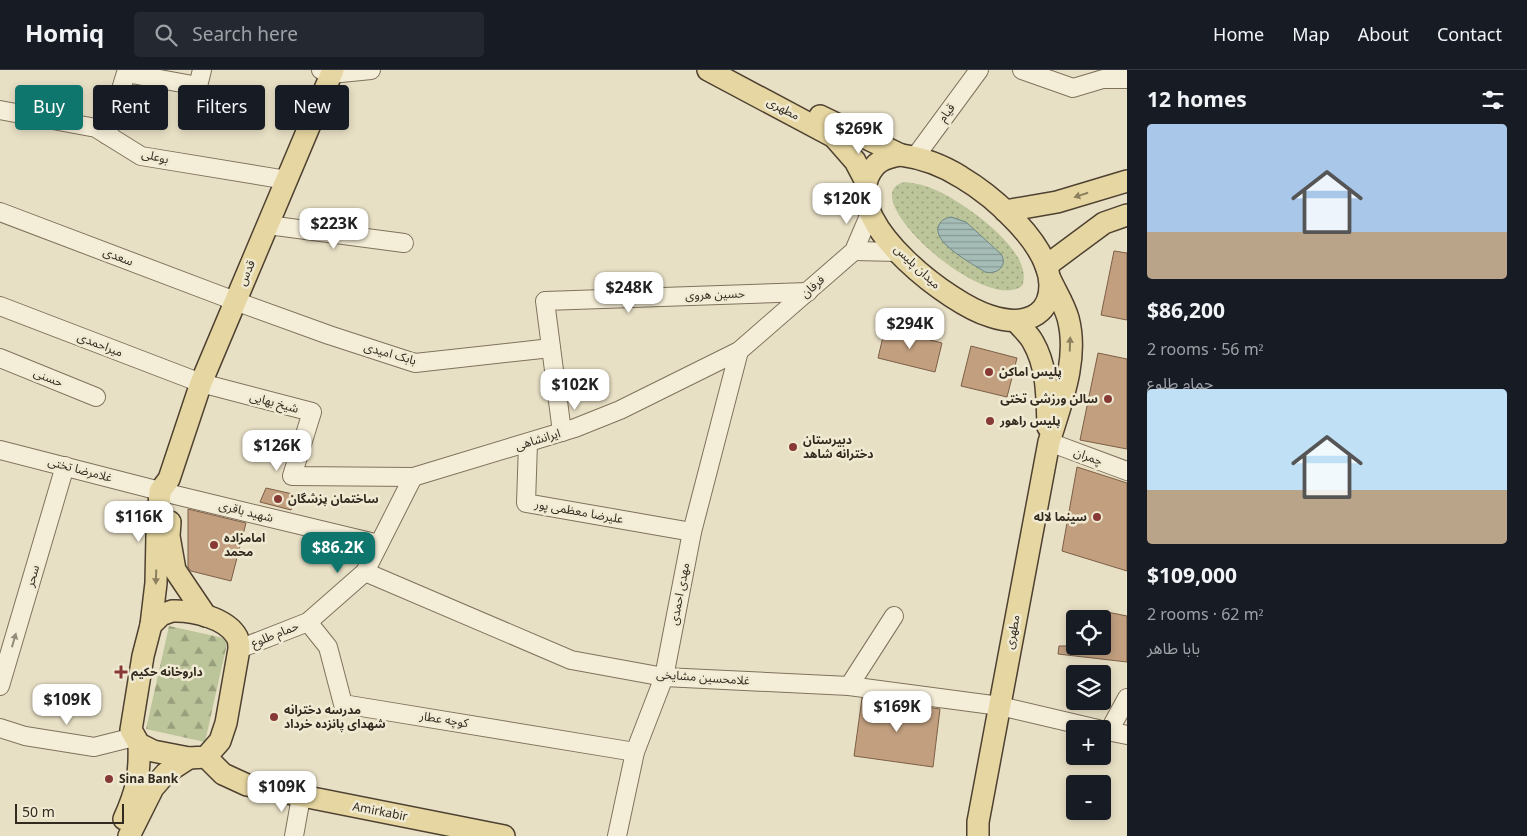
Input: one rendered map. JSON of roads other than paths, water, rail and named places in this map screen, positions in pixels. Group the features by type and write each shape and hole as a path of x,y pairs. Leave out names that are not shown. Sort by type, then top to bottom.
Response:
{"main road":[{"name":"مطهری","path":"708,70 834,136 855,160 866,182"},
{"name":"مطهری","path":"734,70 815,113 908,156"},
{"name":"قدس","path":"151,625 156,583 157,534 166,488 201,383 287,180 328,71"},
{"path":"866,182 873,167 886,158 908,156 930,161 961,176 1006,211 1030,238 1048,272 1050,294 1044,309 1030,318 1016,321"},
{"path":"1006,211 1057,202 1127,181"},
{"name":"میدان پلیس","path":"866,182 866,197 878,226 898,252 925,278 956,300 986,315 1016,321"},
{"path":"1048,272 1104,223 1127,215"},
{"name":"مطهری","path":"976,831 1049,442 1066,386 1072,339 1068,317 1048,272"},
{"name":"مطهری","path":"1016,321 1033,341 1042,362 1046,383 1049,442"},
{"name":"قدس","path":"166,488 169,536 175,570 206,616"},
{"path":"116,836 132,799 140,771 131,722 143,656 151,625 162,615 172,611 184,611 217,620 232,630 238,638 239,649 226,723 220,741 197,757 166,773 153,788 129,836"},
{"path":"136,741 153,751 197,757"},
{"name":"Amirkabir","path":"197,757 223,774 248,785 504,836"}],"street":[{"path":"107,135 126,73 198,86 202,70"},
{"path":"328,71 371,70"},
{"name":"قیام","path":"908,156 979,70"},
{"path":"1022,70 1073,88 1103,79 1127,79"},
{"name":"بوعلی","path":"0,110 96,128 141,156 287,180"},
{"name":"فرفان","path":"739,351 854,251 871,211"},
{"name":"سعدی","path":"0,212 235,301"},
{"path":"268,225 404,243"},
{"path":"854,251 898,252"},
{"name":"حسین هروی","path":"562,432 545,301 808,292"},
{"name":"بابک امیدی","path":"235,301 415,363 551,348"},
{"name":"میراحمدی","path":"0,306 201,383"},
{"name":"ایرانشاهی","path":"413,478 562,432 620,410 739,351"},
{"name":"مهدی احمدی","path":"617,836 635,752 664,678 692,532 739,351"},
{"name":"حسنی","path":"0,358 96,397"},
{"name":"شیخ بهایی","path":"201,383 312,412 292,476 413,478"},
{"name":"چمران","path":"1049,442 1127,471"},
{"name":"علیرضا معظمی پور","path":"528,443 526,503 692,532"},
{"name":"غلامرضا تختی","path":"0,450 166,488"},
{"name":"سحر","path":"0,686 65,466"},
{"name":"حمام طلوع","path":"239,649 308,622 365,572 413,478"},
{"name":"شهید باقری","path":"166,488 379,544"},
{"name":"غلامحسین مشایخی","path":"365,572 571,660 664,678 849,686 1000,706 1066,721"},
{"path":"849,686 894,616"},
{"name":"کوچه عطار","path":"308,622 328,647 343,704 635,752"},
{"path":"1110,720 1127,698"},
{"path":"0,728 24,736 94,748 136,741"},
{"name":"غلامحسین مشایخی","path":"1111,732 1127,735"},
{"path":"294,836 301,797"}],"water":[{"path":"951,217 966,222 1001,254 1003,262 998,271 985,272 946,245 938,232 939,225"}],"place":[{"name":"پلیس اماکن","path":"989,372"},
{"name":"سالن ورزشی تختی","path":"1108,399"},
{"name":"پلیس راهور","path":"990,421"},
{"name":"دبیرستان دخترانه شاهد","path":"793,447"},
{"name":"ساختمان پزشگان","path":"278,499"},
{"name":"سینما لاله","path":"1097,517"},
{"name":"امامزاده محمد","path":"214,545"},
{"name":"داروخانه حکیم","path":"121,672"},
{"name":"مدرسه دخترانه شهدای پانزده خرداد","path":"274,717"},
{"name":"Sina Bank","path":"109,779"}]}
